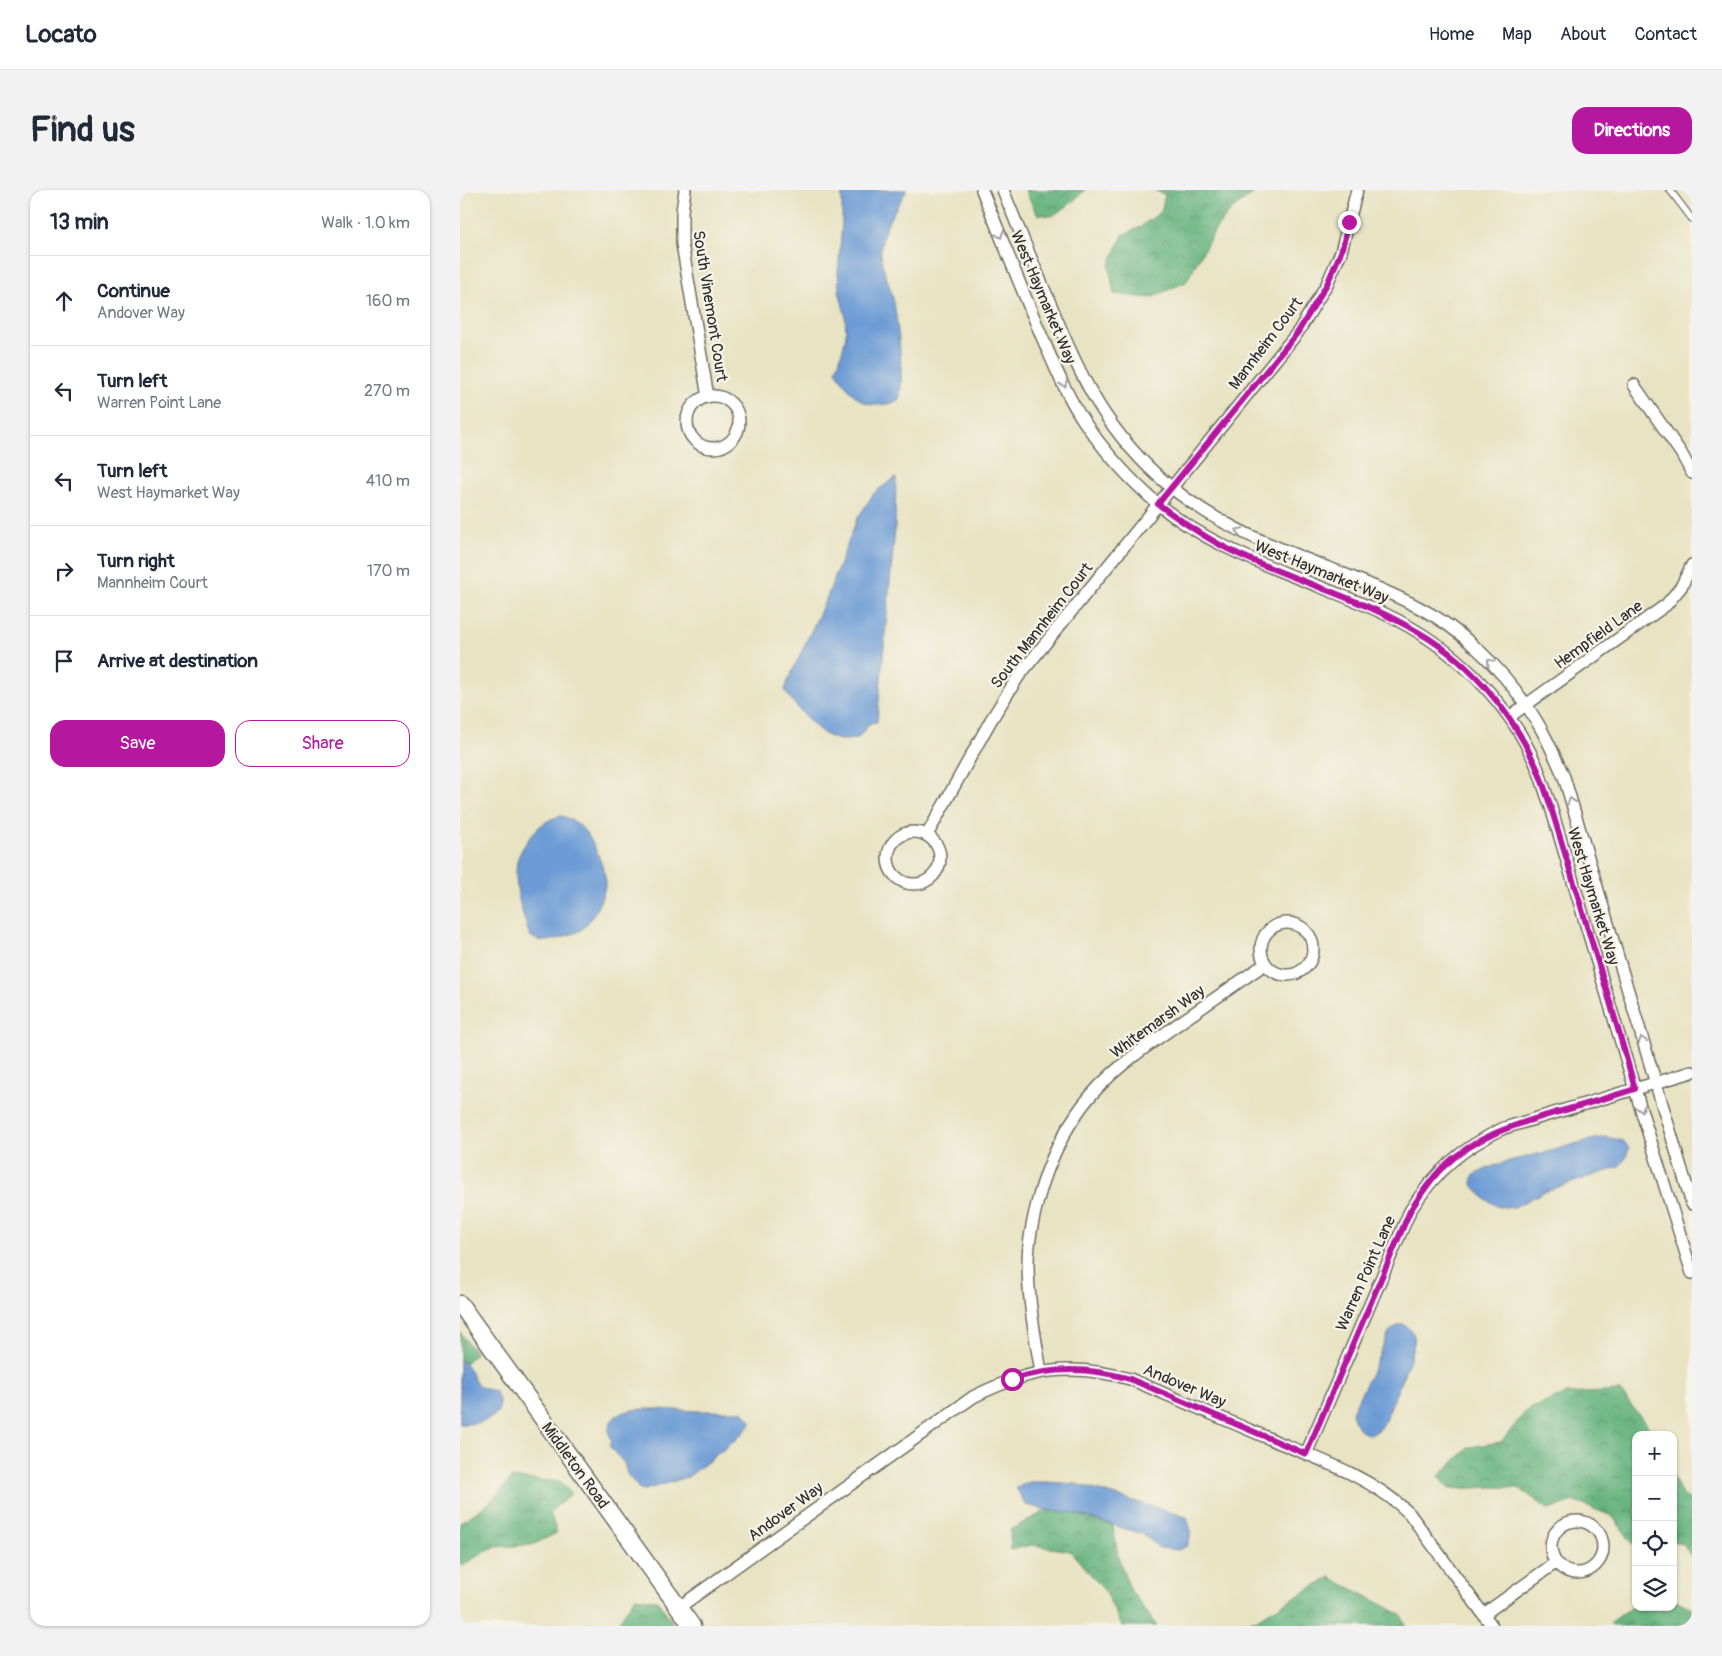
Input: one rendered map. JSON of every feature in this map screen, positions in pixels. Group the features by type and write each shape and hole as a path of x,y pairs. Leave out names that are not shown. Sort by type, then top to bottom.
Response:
{"street":[{"name":"South Vinemont Court","path":"685,190 682,211 682,244 708,397"},
{"name":"West Haymarket Way","path":"982,190 1042,337 1069,396 1101,444 1126,473 1164,495 1248,536 1422,608 1444,623 1484,656 1526,705 1564,777 1692,1204"},
{"name":"Mannheim Court","path":"1164,495 1298,332 1309,315 1327,284 1341,252 1356,190"},
{"name":"West Haymarket Way","path":"989,208 1005,195 1064,338 1085,383 1106,417 1143,461 1164,495 1203,536 1230,550 1385,614 1411,627 1436,643 1462,664 1487,688 1509,717 1522,737 1537,767 1550,804 1692,1273"},
{"path":"1634,385 1681,453 1692,473"},
{"name":"South Vinemont Court","path":"708,397 724,398 734,407 739,419 737,433 728,443 716,448 702,446 692,438 687,425 689,411 697,401 708,397"},
{"name":"South Mannheim Court","path":"927,834 991,720 1018,677 1164,495"},
{"name":"Hempfield Lane","path":"1509,717 1666,605 1680,587 1692,565"},
{"path":"920,832 927,834 939,847 941,856 937,872 931,879 923,883 906,883 899,880 892,874 889,866 888,850 892,843 904,833 920,832"},
{"path":"1285,923 1293,924 1308,934 1312,942 1313,951 1310,960 1298,973 1280,974 1272,971 1265,964 1260,949 1261,942 1270,928 1285,923"},
{"name":"Whitemarsh Way","path":"1041,1372 1030,1305 1028,1264 1030,1239 1042,1184 1063,1135 1083,1105 1098,1088 1134,1055 1265,964"},
{"name":"Warren Point Lane","path":"1306,1454 1410,1211 1425,1188 1442,1168 1484,1138 1504,1128 1692,1072"},
{"name":"Middleton Road","path":"460,1304 692,1626"},
{"name":"Andover Way","path":"678,1608 955,1409 992,1387 1012,1379 1041,1372 1066,1369 1090,1370 1130,1379 1346,1471 1380,1489 1409,1513 1492,1626"},
{"path":"1574,1520 1588,1523 1599,1531 1604,1544 1602,1558 1593,1569 1580,1574 1566,1572 1555,1563 1550,1550 1552,1536 1561,1525 1574,1520"},
{"path":"1484,1614 1555,1563"}],"lane":[{"path":"1670,190 1692,219"}],"green space":[{"path":"1025,190 1085,190 1069,205 1052,216 1037,214"},
{"path":"1155,190 1252,190 1253,194 1231,210 1215,230 1186,282 1150,298 1114,294 1109,266 1123,235 1140,227 1161,212 1165,195"},
{"path":"460,1332 476,1354 465,1363 460,1360"},
{"path":"1620,1391 1652,1431 1632,1431 1632,1542 1612,1516 1573,1501 1549,1510 1519,1488 1449,1489 1439,1476 1469,1447 1501,1442 1527,1410 1566,1394"},
{"path":"511,1478 561,1482 571,1494 550,1512 557,1533 532,1545 494,1547 460,1566 460,1522 488,1503"},
{"path":"1677,1484 1682,1495 1692,1501 1692,1557 1682,1544 1677,1543"},
{"path":"1047,1510 1073,1513 1113,1526 1118,1557 1131,1591 1157,1626 1122,1626 1104,1590 1070,1551 1032,1545 1011,1550 1010,1530"},
{"path":"1330,1577 1400,1614 1407,1626 1241,1626 1255,1620"},
{"path":"636,1597 658,1600 674,1626 615,1626"},
{"path":"1677,1601 1692,1608 1692,1626 1612,1626 1610,1623 1632,1607 1632,1611 1677,1611"}],"water":[{"path":"845,190 907,190 887,224 881,246 883,266 895,307 901,367 898,401 886,404 868,404 861,400 854,395 836,371 846,335 845,314 839,291 838,273 842,194"},
{"path":"896,477 895,529 877,722 870,723 858,738 839,740 823,733 811,722 785,690 827,597 857,519 874,493"},
{"path":"561,816 575,822 586,832 602,866 605,876 604,891 589,922 581,930 554,940 542,941 530,936 524,918 517,890 517,861 530,837 547,821"},
{"path":"1606,1137 1624,1141 1629,1149 1619,1167 1544,1192 1512,1208 1497,1206 1485,1199 1472,1184 1473,1176 1496,1165"},
{"path":"1403,1324 1409,1328 1414,1336 1410,1359 1381,1428 1371,1435 1367,1434 1358,1427 1352,1412 1389,1332"},
{"path":"460,1360 467,1366 479,1386 495,1391 499,1401 499,1408 492,1418 472,1424 460,1424"},
{"path":"657,1409 743,1411 752,1423 737,1439 688,1477 641,1491 627,1474 624,1463 609,1446 612,1441 609,1430 615,1417 620,1414 627,1411"},
{"path":"1029,1482 1076,1484 1187,1517 1190,1532 1189,1542 1187,1546 1178,1550 1159,1548 1143,1534 1073,1513 1026,1505 1016,1488"}],"route":[{"path":"1012,1379 1030,1374 1066,1369 1107,1372 1130,1379 1306,1454 1410,1211 1425,1188 1442,1168 1484,1138 1504,1128 1635,1089 1563,846 1537,767 1522,737 1487,688 1436,643 1411,627 1385,614 1230,550 1203,536 1158,504 1298,332 1327,284 1341,252 1349,222"}]}
